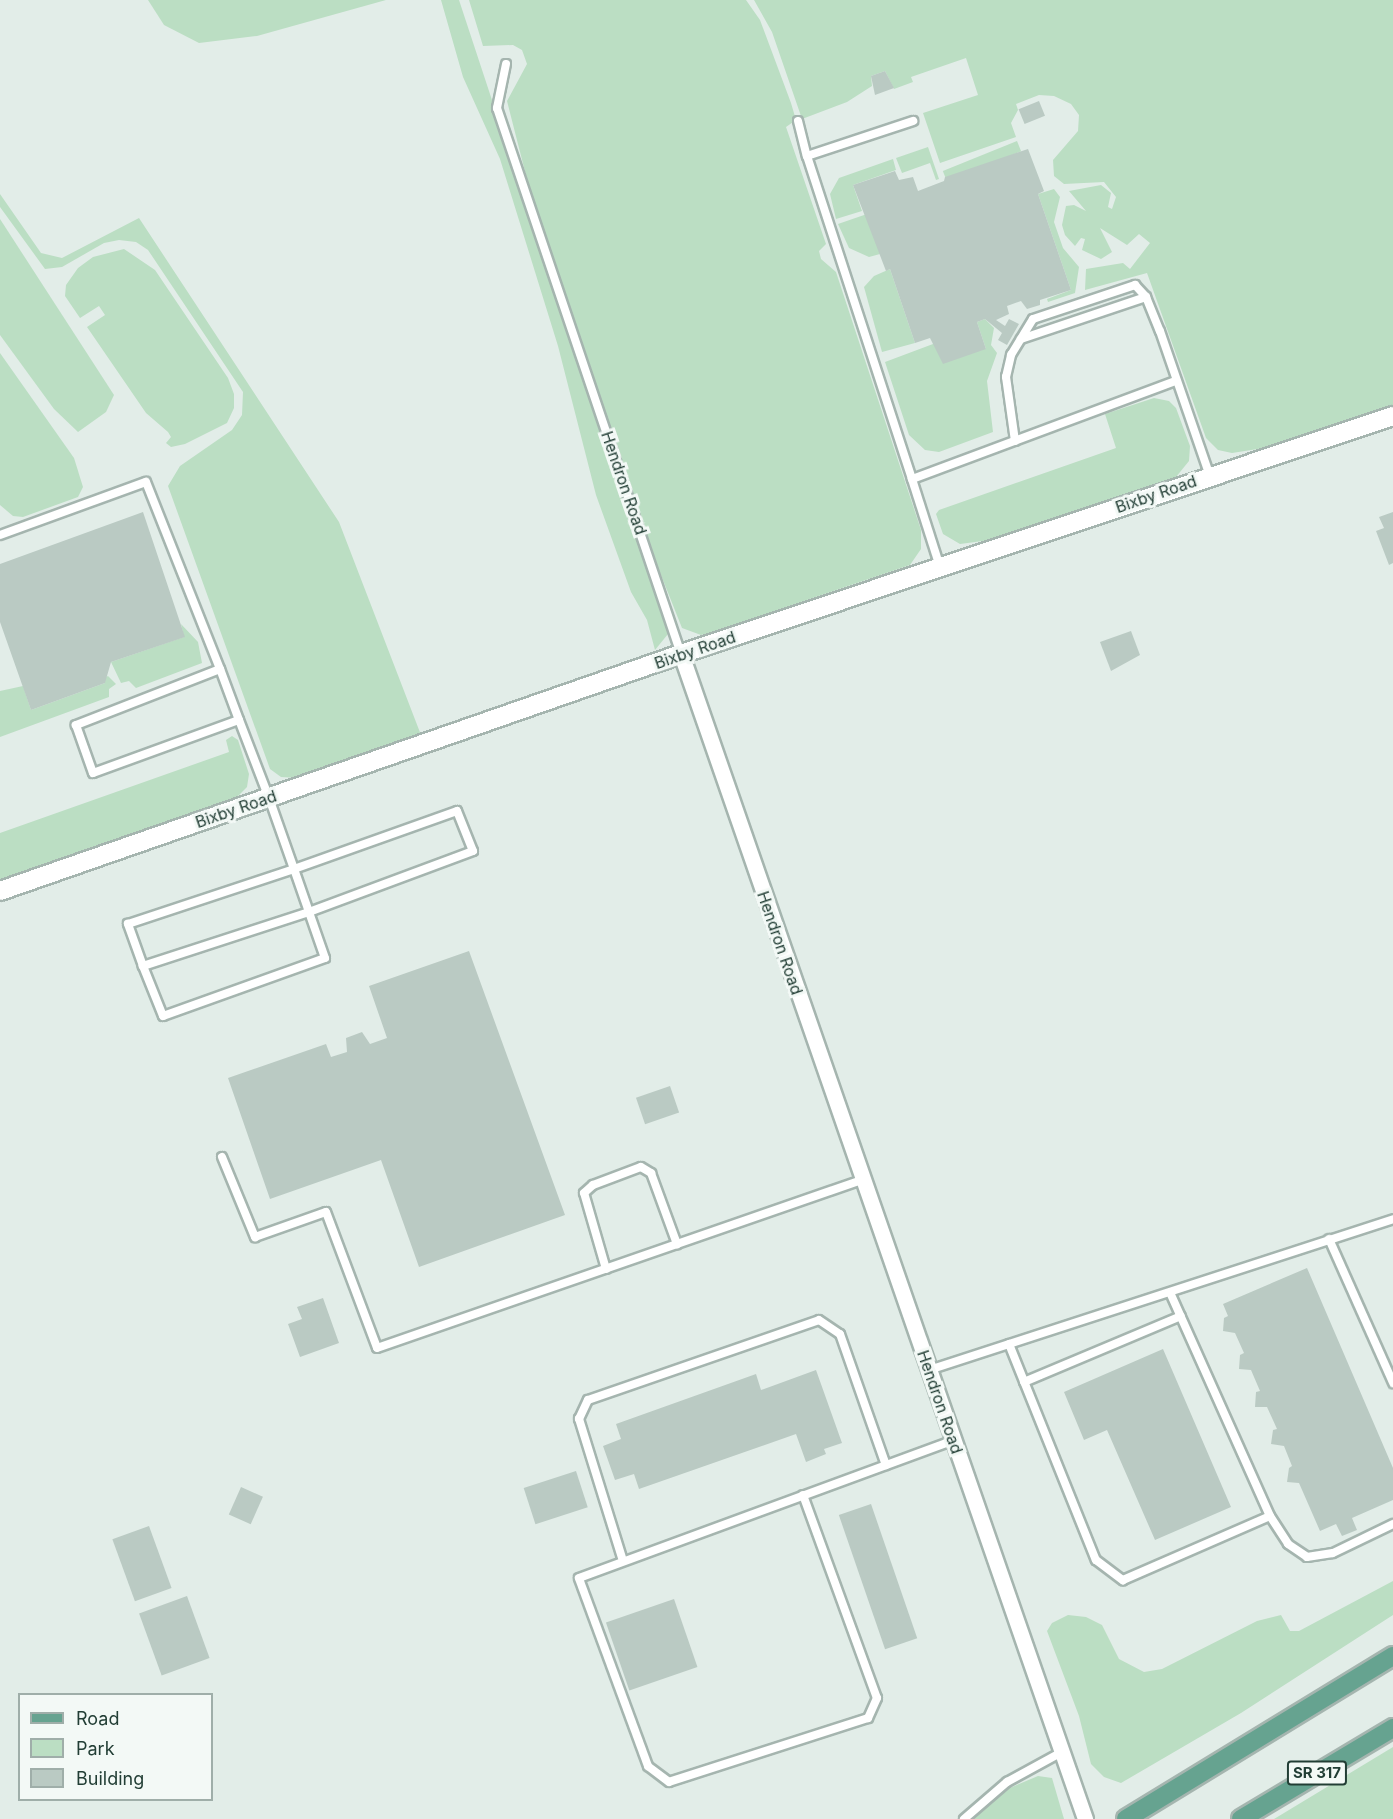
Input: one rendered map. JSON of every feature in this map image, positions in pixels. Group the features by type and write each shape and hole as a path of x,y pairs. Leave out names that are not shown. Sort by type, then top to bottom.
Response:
{"main road":[{"path":"1126,1819 1393,1656"},
{"name":"SR 317","path":"1241,1819 1393,1728"}],"street":[{"name":"Bixby Road","path":"0,891 681,654 1393,416"},
{"name":"Hendron Road","path":"681,654 1085,1819"}],"lane":[{"name":"Hendron Road","path":"506,64 497,108 681,654"},
{"path":"798,121 807,156 940,567"},
{"path":"807,156 913,121"},
{"path":"1016,441 1005,384 1011,355 1033,319 1135,285 1146,297 1210,476"},
{"path":"1021,339 1146,297"},
{"path":"912,479 1176,381"},
{"path":"0,535 147,482 269,798 294,869 309,912 325,958 163,1016 143,966 128,924 294,869 457,810 473,851 309,912 143,966"},
{"path":"220,669 76,725 93,773 239,720"},
{"path":"222,1157 255,1237 326,1212 377,1348 862,1180"},
{"path":"606,1269 584,1202 584,1193 593,1185 641,1167 651,1173 677,1244"},
{"path":"929,1370 1393,1219"},
{"path":"1329,1239 1393,1383"},
{"path":"1170,1292 1270,1516 1287,1544 1307,1557 1333,1553 1393,1524"},
{"path":"1024,1382 1181,1316"},
{"path":"623,1562 579,1419 588,1400 819,1320 840,1334 886,1465"},
{"path":"1009,1344 1096,1560 1123,1580 1270,1516"},
{"path":"803,1496 877,1698 868,1718 669,1782 648,1766 579,1578 954,1440"},
{"path":"964,1819 1007,1782 1062,1752"}],"green space":[{"path":"148,0 386,0 257,36 199,43 164,25"},
{"path":"441,0 459,0 668,634 655,650 647,620 631,592 596,495 558,346 500,159 463,77"},
{"path":"469,0 746,0 760,20 791,103 796,120 786,127 826,244 819,251 821,259 836,272 921,530 921,549 910,565 710,633 701,635 682,628 655,560 530,191 507,101 527,64 522,50 513,45 483,46"},
{"path":"754,0 1393,0 1393,405 1264,448 1232,453 1218,450 1206,438 1147,273 1085,290 1086,269 1123,263 1130,269 1150,243 1139,234 1127,245 1100,228 1112,252 1101,259 1082,250 1085,239 1081,238 1075,246 1065,235 1062,225 1066,206 1074,205 1086,211 1069,191 1101,185 1111,193 1108,207 1112,209 1116,197 1104,182 1064,184 1054,176 1053,160 1078,131 1079,115 1071,104 1054,96 1039,95 1016,104 1018,110 1011,123 1016,137 940,163 923,113 978,95 966,58 911,77 913,82 894,89 885,71 871,76 872,86 847,102 802,119 772,32"},
{"path":"1017,141 1021,151 947,181 943,171"},
{"path":"928,147 939,179 936,180 930,163 902,173 896,158"},
{"path":"893,159 896,170 853,185 862,211 836,219 830,194 839,178"},
{"path":"1054,189 1060,197 1054,222 1063,248 1079,267 1075,293 1048,302 1047,299 1071,290 1038,194"},
{"path":"0,194 41,253 62,258 139,218 339,522 421,735 297,778 281,777 270,769 168,486 180,466 232,430 242,415 243,392 148,250 136,242 119,240 104,243 62,267 45,269 0,207"},
{"path":"867,214 880,254 869,257 849,248 838,224"},
{"path":"0,219 114,395 106,412 78,432 54,409 0,335"},
{"path":"124,249 155,270 228,378 234,394 234,408 227,423 185,444 171,447 166,443 171,437 168,432 146,413 87,327 105,315 99,306 80,318 65,296 66,285 78,268 93,257"},
{"path":"890,269 915,343 882,352 864,287 874,276"},
{"path":"985,319 994,328 991,345 997,353 987,381 993,432 939,452 925,450 909,435 885,362 933,344 986,349 977,322"},
{"path":"0,353 74,458 83,487 78,497 23,517 13,516 0,505"},
{"path":"1154,398 1169,401 1176,408 1190,446 1189,461 1176,477 990,540 960,544 943,534 936,514 939,510 1116,448 1105,414"},
{"path":"181,624 198,642 202,663 136,688 129,681 121,683 111,662 184,637"},
{"path":"108,676 116,684 109,689 109,697 0,737 0,691 23,686 31,710 105,683 104,678"},
{"path":"232,736 238,740 249,774 247,787 235,799 0,880 0,833 229,752 226,740"},
{"path":"1393,1581 1393,1615 1241,1713 1121,1783 1104,1777 1091,1764 1079,1716 1047,1631 1052,1623 1068,1615 1086,1617 1102,1625 1119,1659 1144,1672 1162,1669 1257,1621 1281,1615 1290,1631 1299,1631"},
{"path":"1393,1747 1393,1819 1274,1819 1284,1813"},
{"path":"1038,1776 1052,1778 1064,1819 972,1819 1005,1790"}],"building":[{"path":"885,71 894,88 875,95 871,76"},
{"path":"1039,101 1045,116 1025,124 1019,109"},
{"path":"1028,149 1044,191 1038,194 1071,290 1040,300 1040,305 1027,309 1021,301 1007,306 1009,314 996,320 1005,326 1009,319 1019,324 1007,345 998,340 1002,333 985,319 977,322 986,349 943,364 930,338 915,343 890,269 886,271 853,185 895,171 899,180 913,177 918,191 944,181 945,177"},
{"path":"143,512 185,637 111,662 105,683 31,710 0,622 0,564"},
{"path":"1393,512 1393,563 1389,565 1376,531 1384,528 1379,517"},
{"path":"1131,631 1140,655 1111,671 1100,642"},
{"path":"469,951 565,1215 419,1267 381,1160 270,1199 228,1078 326,1044 331,1057 347,1052 346,1038 362,1032 370,1044 387,1038 369,986"},
{"path":"670,1086 679,1112 645,1124 636,1098"},
{"path":"1307,1268 1393,1468 1393,1500 1352,1518 1357,1530 1342,1536 1336,1524 1320,1531 1299,1483 1287,1482 1289,1468 1292,1466 1284,1446 1271,1444 1273,1430 1277,1429 1267,1407 1255,1407 1256,1392 1260,1391 1251,1370 1239,1369 1240,1355 1244,1353 1235,1333 1223,1331 1224,1318 1228,1316 1223,1304"},
{"path":"323,1298 339,1343 300,1357 288,1324 302,1319 297,1307"},
{"path":"1163,1349 1231,1507 1155,1540 1107,1430 1084,1440 1064,1392"},
{"path":"816,1370 842,1443 824,1449 826,1454 806,1462 796,1434 639,1489 634,1474 615,1480 603,1446 621,1439 616,1424 756,1374 761,1390"},
{"path":"576,1471 588,1507 535,1524 524,1488"},
{"path":"241,1487 263,1497 251,1524 229,1514"},
{"path":"871,1504 917,1638 885,1649 839,1515"},
{"path":"149,1526 172,1588 135,1601 112,1539"},
{"path":"187,1596 210,1658 162,1675 139,1613"},
{"path":"674,1599 697,1667 629,1691 606,1622"}]}
